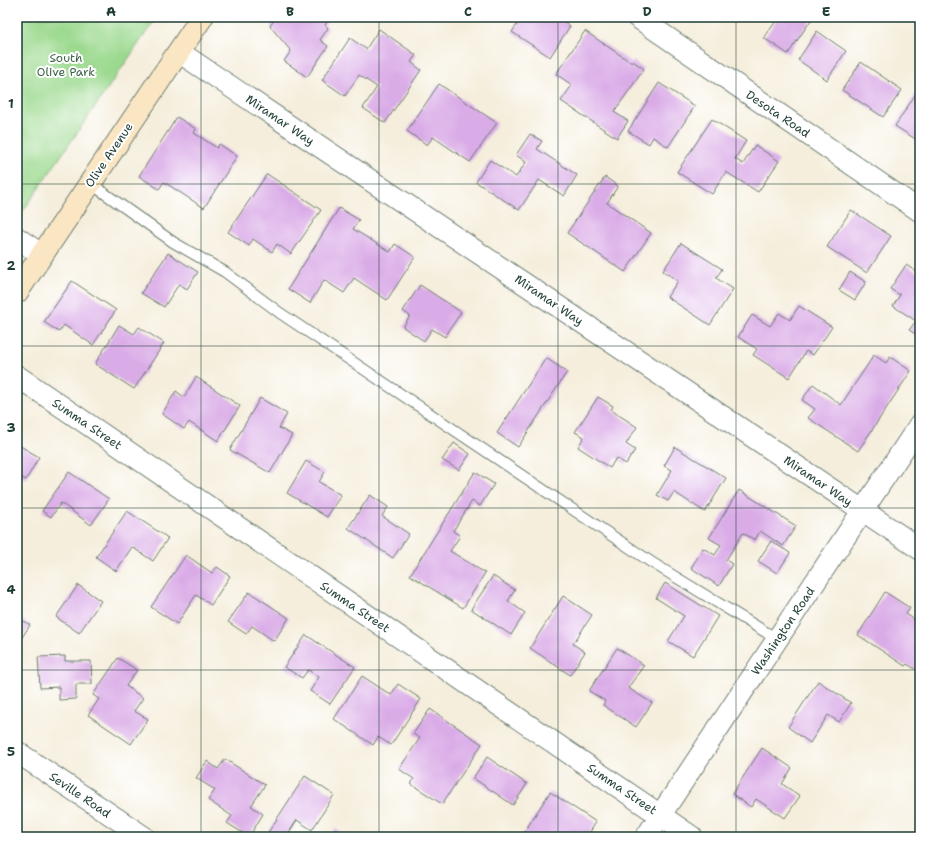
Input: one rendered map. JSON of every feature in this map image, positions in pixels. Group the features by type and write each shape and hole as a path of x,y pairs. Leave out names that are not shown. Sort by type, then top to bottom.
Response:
{"street":[{"name":"Olive Avenue","path":"17,292 202,17"},
{"name":"Desota Road","path":"637,17 920,211"},
{"name":"Miramar Way","path":"179,52 920,549"},
{"path":"17,238 42,255"},
{"name":"Summa Street","path":"17,376 692,837"},
{"name":"Washington Road","path":"646,837 920,424"},
{"name":"Seville Road","path":"17,752 144,837"}],"lane":[{"path":"90,183 173,242 225,272 280,313 651,562 777,639"}],"green space":[{"name":"South Olive Park","path":"17,17 157,17 23,211 17,207"}],"building":[{"path":"276,17 330,17 325,25 328,28 320,40 328,46 307,77 284,61 291,51 270,26"},
{"path":"522,17 557,17 570,26 550,57 512,32"},
{"path":"770,17 813,17 788,54 764,38 776,21"},
{"path":"379,29 416,55 411,62 421,70 385,123 363,108 377,87 359,75 345,96 322,80 350,38 366,49"},
{"path":"585,31 632,63 633,61 644,69 614,112 628,121 617,138 561,101 572,85 556,74"},
{"path":"817,31 846,51 827,80 798,60"},
{"path":"861,62 902,90 883,117 842,90"},
{"path":"659,83 695,106 668,147 653,137 649,144 628,131"},
{"path":"439,84 497,123 470,162 433,137 427,145 407,131"},
{"path":"917,92 920,94 920,142 895,126"},
{"path":"177,117 196,129 194,133 217,148 219,144 237,156 204,208 164,182 159,189 139,176"},
{"path":"712,119 746,141 735,159 743,164 755,145 779,161 758,192 726,172 712,194 677,172"},
{"path":"530,134 542,141 537,149 577,175 564,196 539,180 519,210 476,182 490,160 516,177 526,162 516,155"},
{"path":"267,174 321,210 291,254 277,244 272,252 253,239 249,246 228,232"},
{"path":"605,177 618,186 607,203 651,233 625,272 567,233"},
{"path":"339,208 359,220 353,229 390,252 395,244 415,257 387,300 354,278 344,293 324,280 310,303 288,289"},
{"path":"851,210 891,236 867,273 827,247"},
{"path":"681,243 722,269 716,278 733,289 710,325 667,297 678,281 663,271"},
{"path":"168,253 198,272 187,289 179,284 164,307 141,293"},
{"path":"906,265 920,274 920,337 909,330 916,321 893,306 900,295 890,289"},
{"path":"850,272 866,282 855,300 839,290"},
{"path":"72,281 116,310 93,345 64,325 59,332 44,322"},
{"path":"420,285 461,312 445,337 432,329 424,341 403,327 410,316 403,311"},
{"path":"799,306 832,327 813,355 806,351 789,378 753,355 757,349 738,337 752,315 770,326 779,313 790,320"},
{"path":"119,325 134,334 139,327 164,343 134,389 95,364"},
{"path":"874,355 886,363 890,357 911,371 858,451 808,418 815,409 802,400 813,384 841,405"},
{"path":"546,358 567,372 518,447 497,433"},
{"path":"196,377 240,406 218,441 189,422 184,429 162,414 176,391 184,397"},
{"path":"598,397 613,406 611,410 637,427 626,444 635,450 626,464 616,458 610,468 578,447 584,437 575,432"},
{"path":"260,398 287,414 279,428 292,435 270,473 230,450"},
{"path":"454,443 470,454 459,470 442,460"},
{"path":"17,444 39,457 26,480 17,475"},
{"path":"675,447 726,478 705,512 674,492 668,501 657,495 672,470 664,466"},
{"path":"306,461 325,472 319,482 341,495 327,517 287,493"},
{"path":"69,472 109,499 91,525 61,503 51,517 42,511"},
{"path":"475,472 494,484 480,506 472,501 453,531 460,536 450,551 485,573 463,608 410,575"},
{"path":"739,490 796,526 783,546 760,531 755,540 743,533 726,560 732,564 719,586 691,568 703,548 715,555 721,545 709,538"},
{"path":"370,495 388,507 382,516 409,534 393,558 348,528"},
{"path":"127,511 168,538 153,561 132,547 116,571 96,557"},
{"path":"771,541 790,553 777,573 758,561"},
{"path":"186,555 212,573 217,567 230,576 211,605 196,595 177,624 151,607"},
{"path":"493,576 515,590 508,601 525,613 511,635 471,609"},
{"path":"665,583 718,616 693,656 668,641 684,616 656,598"},
{"path":"78,585 101,601 79,633 56,617"},
{"path":"249,592 289,618 274,641 252,626 246,634 228,622"},
{"path":"885,592 910,608 906,614 920,623 920,672 907,664 905,666 858,635"},
{"path":"563,596 592,615 573,644 585,652 570,675 530,648"},
{"path":"17,617 30,625 17,645"},
{"path":"306,635 355,667 330,704 310,691 319,677 308,670 302,678 284,667"},
{"path":"617,648 644,665 628,688 652,703 636,727 603,705 605,701 589,691"},
{"path":"65,656 65,661 91,661 92,684 76,684 76,699 59,700 59,687 40,688 38,657"},
{"path":"118,658 137,670 126,686 143,698 134,711 148,719 131,744 88,715 99,699 93,695"},
{"path":"362,676 391,695 398,684 421,699 391,745 378,737 373,745 334,719"},
{"path":"818,681 851,703 839,722 828,715 810,743 788,727"},
{"path":"430,709 482,744 442,804 411,784 414,779 399,769 420,738 413,734"},
{"path":"762,748 792,768 782,784 800,796 785,818 756,799 751,807 732,794"},
{"path":"487,757 527,784 513,805 473,778"},
{"path":"225,759 265,785 251,806 263,814 249,837 227,823 232,816 208,800 215,790 196,778 207,761 218,769"},
{"path":"305,776 334,795 312,830 297,820 286,837 265,837"},
{"path":"550,792 596,822 587,837 521,837"},
{"path":"335,829 349,837 331,837"}]}
